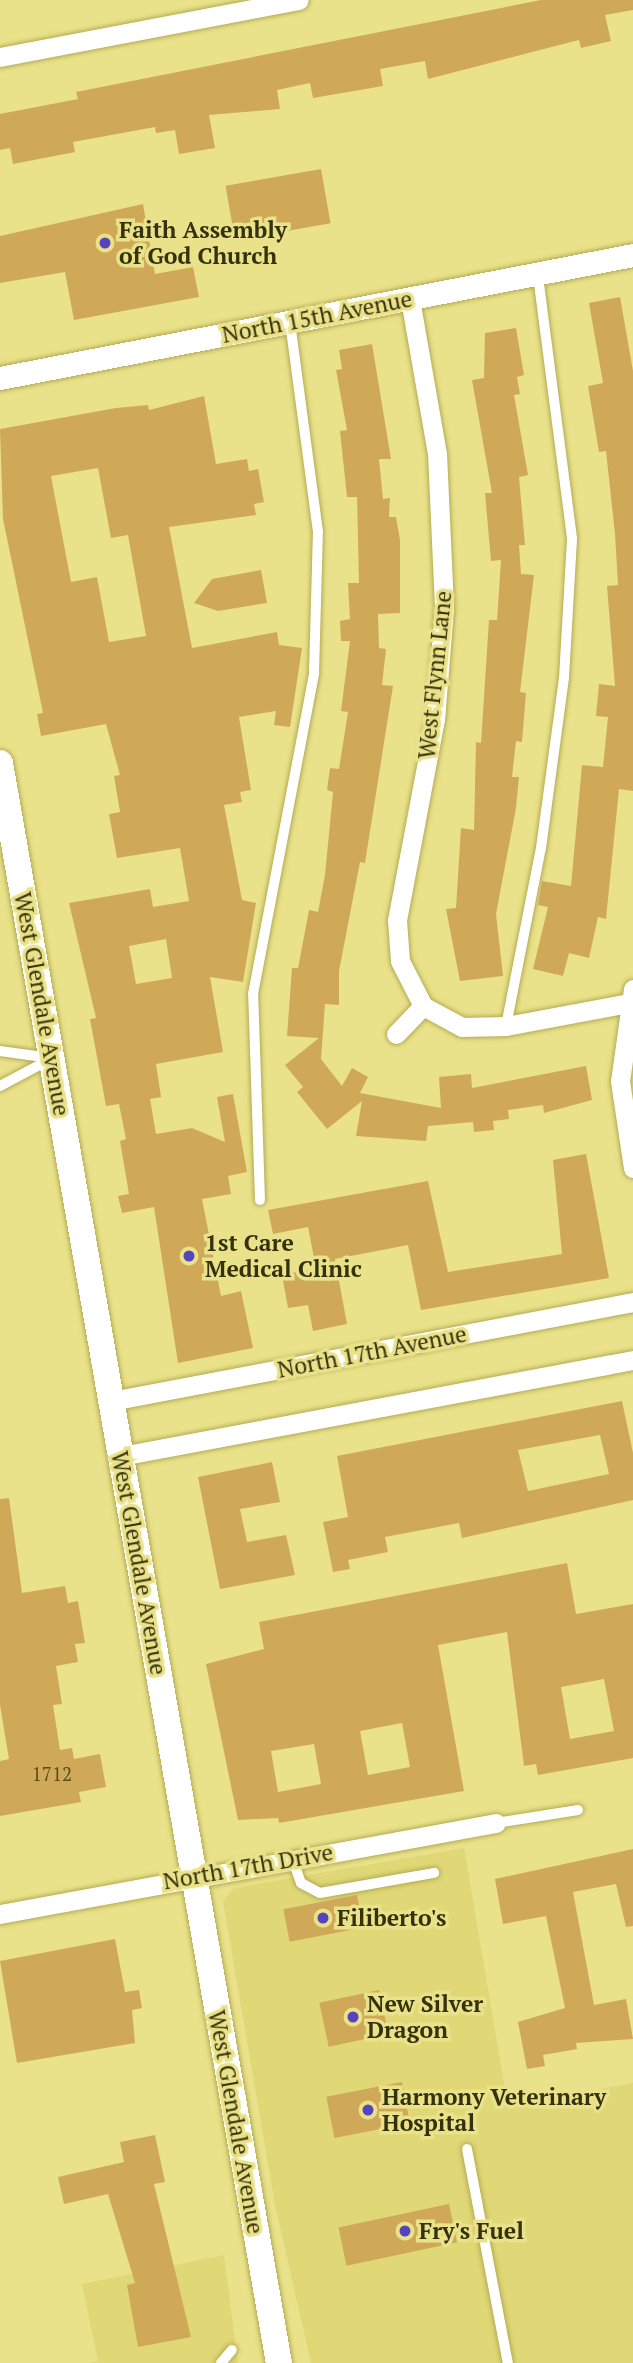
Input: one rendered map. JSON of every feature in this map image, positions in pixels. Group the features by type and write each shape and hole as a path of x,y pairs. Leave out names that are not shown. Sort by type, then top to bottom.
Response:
{"main road":[{"name":"West Glendale Avenue","path":"0,763 279,2363"}],"street":[{"path":"0,57 299,0"},
{"name":"North 15th Avenue","path":"0,378 633,256"},
{"name":"West Flynn Lane","path":"410,299 438,453 444,561 435,719 396,941 423,1006"},
{"path":"396,1034 423,1006 462,1027 506,1026 631,996 621,1093 633,1168"},
{"name":"North 17th Avenue","path":"111,1401 633,1302"},
{"path":"121,1456 633,1360"},
{"name":"North 17th Drive","path":"0,1913 496,1824"}],"lane":[{"path":"506,1026 559,718 572,538 538,274"},
{"path":"260,1199 253,994 314,673 318,532 290,322"},
{"path":"0,1051 51,1058"},
{"path":"0,1086 51,1058"},
{"path":"496,1824 578,1810"},
{"path":"293,1861 301,1883 320,1893 434,1873"},
{"path":"467,2149 508,2363"},
{"path":"221,2363 232,2350"}],"shaded area":[{"path":"464,1848 508,2106 633,2083 633,2363 311,2363 275,2205 223,1901 234,1888"},
{"path":"224,2255 238,2363 89,2363 98,2361 82,2284"}],"building":[{"path":"541,0 633,0 633,10 605,15 611,41 581,48 579,40 428,79 425,61 380,69 383,86 313,98 310,83 277,90 280,109 209,115 215,148 179,154 175,130 156,133 155,127 73,142 75,152 13,164 10,148 0,150 0,114 78,99 76,92"},
{"path":"321,169 331,223 235,240 225,186"},
{"name":"Faith Assembly of God Church","path":"143,204 155,274 193,267 199,297 74,320 65,272 0,283 0,236"},
{"path":"620,297 633,371 633,791 619,789 606,919 598,917 589,958 569,953 563,976 533,969 548,907 538,905 542,881 571,886 582,765 603,767 608,717 596,716 599,684 615,686 607,586 618,585 615,534 606,451 599,452 588,386 603,383 589,303"},
{"path":"516,328 524,375 517,377 520,394 514,395 528,475 519,477 525,545 519,545 521,574 534,575 520,692 526,693 522,742 516,741 512,777 519,777 516,808 496,914 503,976 460,981 446,909 456,908 461,828 474,830 476,742 481,743 489,620 497,620 501,560 491,561 485,493 492,493 472,380 484,378 485,333"},
{"path":"372,344 391,459 379,459 383,499 390,498 389,517 396,517 400,540 400,613 378,614 379,648 386,649 382,685 393,686 365,863 360,862 339,971 339,1005 325,1004 321,1059 342,1086 352,1068 368,1077 360,1093 441,1108 439,1077 471,1074 472,1088 586,1066 592,1100 544,1113 543,1105 508,1110 509,1119 493,1121 494,1130 474,1132 473,1122 428,1126 426,1141 356,1136 362,1101 327,1129 297,1092 303,1087 285,1065 319,1038 287,1036 292,968 298,968 309,910 318,912 325,875 333,792 327,790 330,768 339,769 348,712 341,711 350,641 341,641 340,621 350,619 348,583 359,583 357,497 347,497 340,431 347,430 336,370 342,369 339,350"},
{"path":"204,396 216,464 247,459 249,471 258,469 264,502 254,504 256,515 169,527 192,648 277,632 279,645 302,648 290,727 274,725 276,711 239,717 251,790 240,792 242,802 224,805 242,900 256,903 243,982 210,977 223,1052 156,1064 161,1097 150,1099 156,1134 192,1128 225,1142 217,1097 233,1094 247,1172 228,1176 231,1194 202,1199 221,1296 241,1291 253,1348 178,1363 154,1207 122,1213 118,1196 129,1194 120,1141 126,1139 119,1104 106,1106 90,1019 96,1018 69,903 150,889 153,907 189,901 180,848 117,858 109,814 120,812 114,776 120,775 106,724 41,736 37,714 43,713 3,519 0,429 116,408 148,405 149,410","holes":["98,468 111,538 128,535 146,636 109,642 97,577 71,582 51,476","166,939 172,978 136,984 129,946"]},
{"path":"261,570 267,603 218,611 194,603 212,579"},
{"path":"586,1154 609,1278 421,1310 408,1245 335,1259 347,1324 313,1331 308,1305 288,1308 282,1275 316,1268 308,1227 273,1234 268,1210 428,1181 448,1272 562,1254 553,1160"},
{"path":"622,1401 633,1453 633,1500 462,1538 459,1523 385,1537 388,1552 348,1560 350,1569 333,1572 323,1522 348,1517 337,1456","holes":["600,1435 609,1474 528,1491 518,1450"]},
{"path":"272,1462 280,1502 240,1509 247,1542 286,1535 295,1575 220,1589 198,1477"},
{"path":"9,1498 22,1593 65,1586 68,1603 78,1601 85,1643 75,1644 78,1662 56,1666 62,1704 53,1705 60,1750 72,1748 74,1759 100,1754 106,1787 79,1792 81,1802 0,1816 0,1761 9,1759 0,1705 0,1499"},
{"path":"567,1563 576,1614 633,1604 633,1758 538,1775 536,1764 524,1766 507,1632 438,1645 464,1791 279,1823 278,1818 238,1820 206,1664 264,1649 259,1622","holes":["604,1679 614,1731 570,1739 561,1687","402,1723 410,1767 368,1775 360,1731","314,1744 321,1784 278,1792 271,1751"]},
{"path":"633,1849 633,1926 626,1927 616,1884 573,1892 594,2005 626,1999 633,2039 576,2043 577,2049 543,2055 545,2066 527,2069 518,2022 565,2008 546,1916 503,1924 495,1879"},
{"name":"Filiberto's","path":"357,1895 363,1927 290,1942 283,1909"},
{"path":"115,1939 125,1992 139,1990 142,2008 132,2010 135,2043 17,2063 0,1961"},
{"name":"New Silver Dragon","path":"379,1990 388,2034 329,2047 319,2003"},
{"name":"Harmony Veterinary Hospital","path":"402,2082 410,2123 334,2138 326,2097"},
{"path":"155,2135 165,2182 154,2184 191,2337 138,2347 127,2285 135,2283 108,2194 64,2204 58,2177 124,2162 120,2142"},
{"path":"449,2204 457,2242 347,2266 338,2227"}],"place":[{"name":"Faith Assembly of God Church","path":"105,243"},
{"name":"1st Care Medical Clinic","path":"189,1256"},
{"name":"Filiberto's","path":"323,1918"},
{"name":"New Silver Dragon","path":"353,2017"},
{"name":"Harmony Veterinary Hospital","path":"368,2110"},
{"name":"Fry's Fuel","path":"405,2231"}]}
